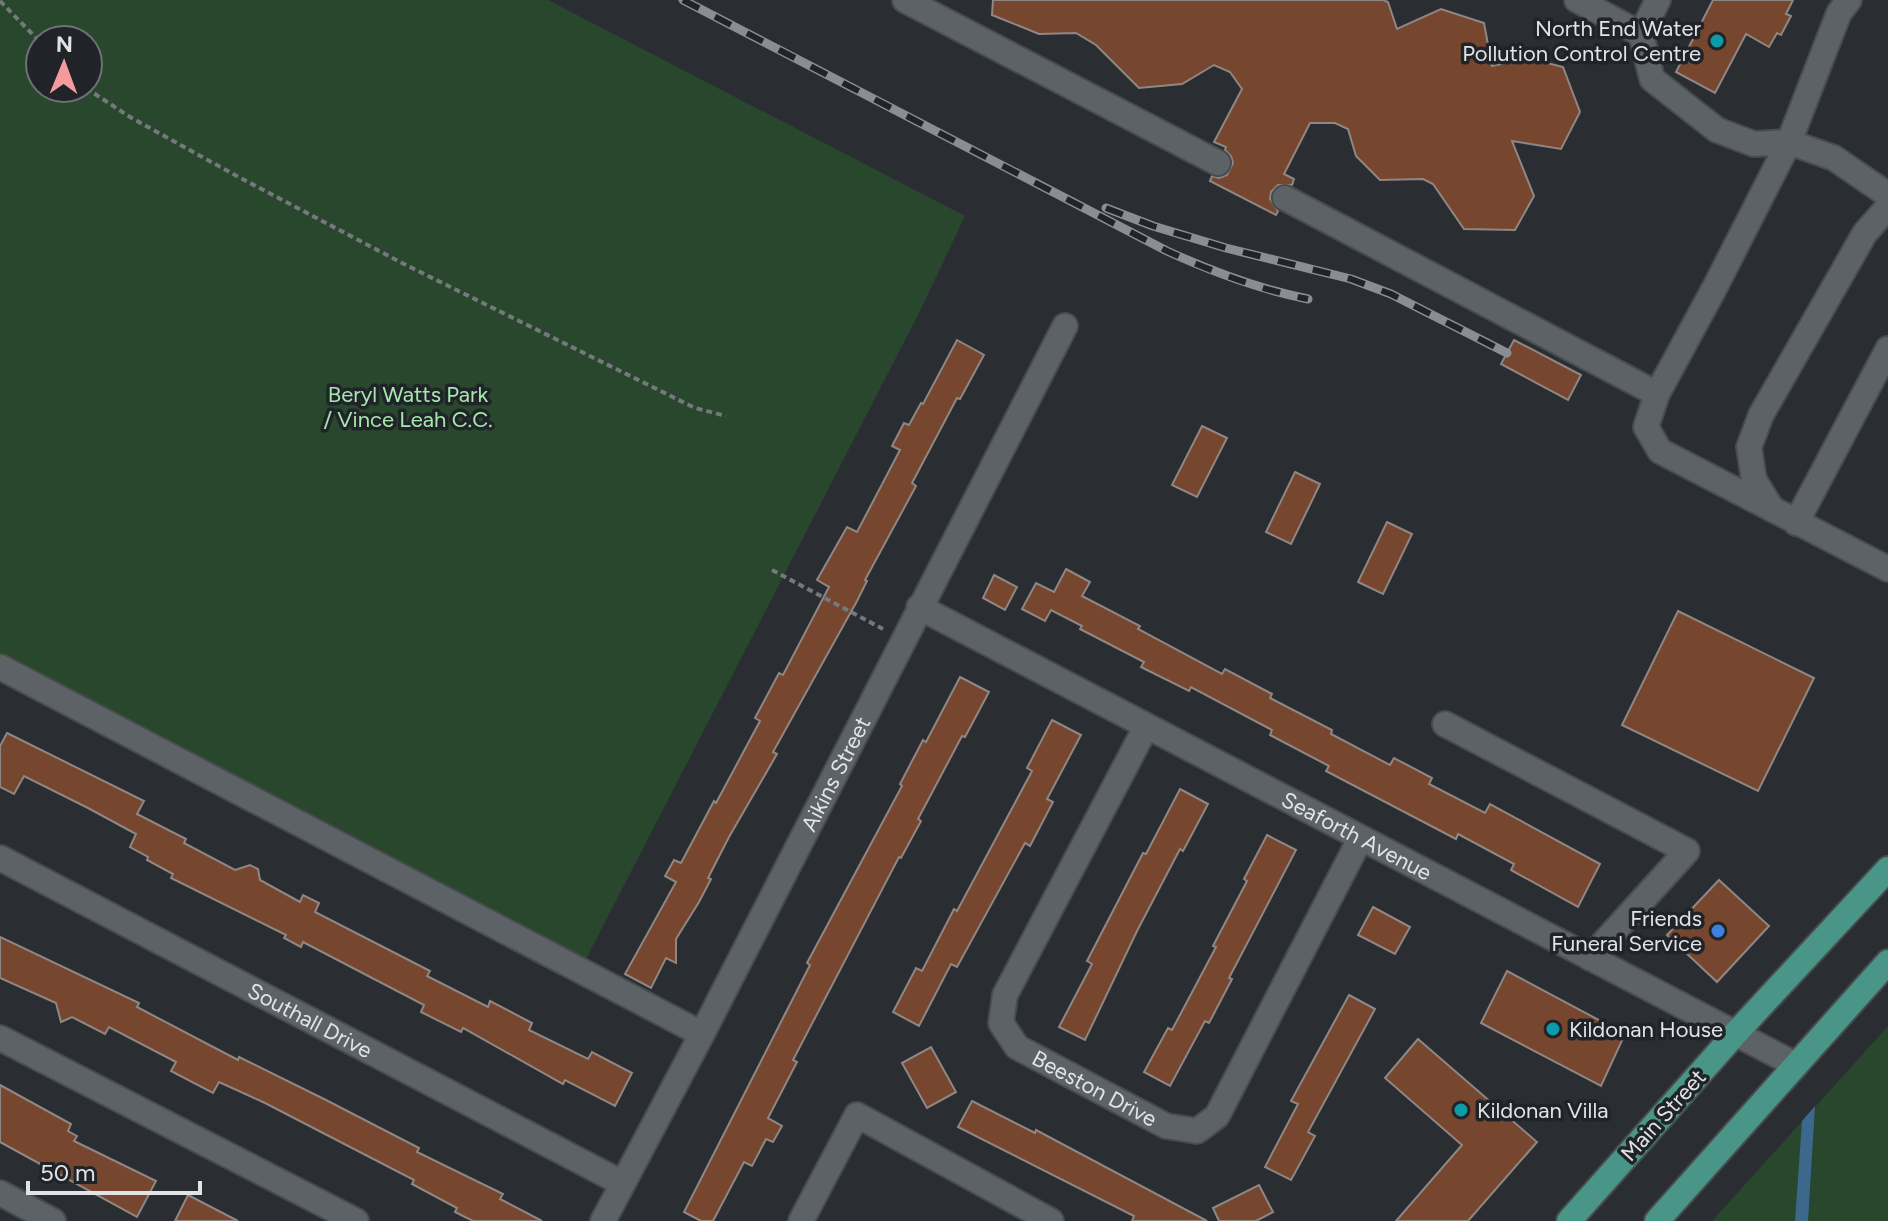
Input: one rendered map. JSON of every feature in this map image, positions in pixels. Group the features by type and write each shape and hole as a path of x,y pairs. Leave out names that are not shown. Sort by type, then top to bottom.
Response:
{"main road":[{"name":"Main Street","path":"1569,1221 1735,1034 1888,869"},
{"path":"1657,1221 1888,962"}],"street":[{"path":"905,0 1218,163"},
{"path":"1577,0 1641,34"},
{"path":"1658,0 1641,34 1652,79 1717,130 1754,144 1789,142 1834,158 1888,195"},
{"path":"1849,0 1839,13 1789,142 1657,394 1646,427 1660,451 1888,569"},
{"path":"1285,198 1657,394"},
{"path":"1773,511 1754,480 1749,447 1761,415 1865,233 1888,207"},
{"name":"Aikins Street","path":"603,1221 1065,326"},
{"path":"1796,523 1888,349"},
{"name":"Seaforth Avenue","path":"919,607 1796,1065"},
{"path":"0,667 702,1034"},
{"path":"1445,724 1687,851 1590,958"},
{"name":"Beeston Drive","path":"1146,727 1005,995 1001,1023 1017,1047 1166,1126 1197,1131 1217,1116 1360,839"},
{"name":"Southall Drive","path":"0,858 622,1183"},
{"path":"0,1038 356,1221"},
{"path":"801,1221 857,1115 1051,1221"},
{"path":"2,1200 53,1221"}],"path":[{"path":"0,1 24,26"},
{"path":"104,100 233,174 402,263 695,408 726,416"},
{"path":"772,570 903,640"}],"green space":[{"name":"Beryl Watts Park / Vince Leah C.C.","path":"0,0 548,0 965,216 920,311 586,959 0,655"},
{"path":"1888,1026 1888,1221 1712,1221"}],"water":[{"path":"1815,1106 1808,1221 1795,1221 1802,1121"}],"building":[{"path":"993,0 1383,0 1388,2 1397,29 1441,9 1484,23 1492,66 1528,58 1563,67 1580,112 1561,149 1512,141 1534,196 1515,230 1464,229 1433,184 1423,179 1380,180 1356,156 1348,129 1335,123 1310,123 1284,174 1294,179 1292,185 1278,185 1271,192 1270,199 1278,211 1276,215 1210,181 1212,176 1219,178 1227,175 1233,163 1226,147 1214,142 1242,89 1230,72 1214,65 1182,84 1139,88 1096,45 1076,33 1039,34 992,15"},
{"name":"North End Water Pollution Control Centre","path":"1713,0 1793,0 1786,14 1791,16 1781,35 1777,33 1769,47 1746,34 1715,93 1676,72"},
{"path":"957,340 984,355 960,399 957,398 912,483 916,486 865,580 857,601 773,752 777,754 729,837 699,902 676,939 676,963 666,958 651,988 625,974 676,882 665,876 674,860 681,863 714,801 716,803 760,721 755,718 779,673 783,675 829,587 817,580 847,527 857,532 900,450 892,446 904,423 909,425 923,404"},
{"path":"1514,340 1581,375 1568,400 1501,364"},
{"path":"1202,426 1227,438 1197,497 1172,485"},
{"path":"1295,472 1320,484 1291,544 1266,532"},
{"path":"1387,522 1412,534 1383,594 1358,582"},
{"path":"1066,569 1090,582 1082,596 1140,626 1138,629 1222,674 1225,669 1272,694 1270,698 1390,765 1394,758 1432,778 1429,784 1485,813 1490,804 1600,864 1578,907 1511,870 1514,864 1458,834 1456,839 1326,771 1329,766 1270,735 1272,730 1191,687 1189,691 1141,667 1144,662 1080,629 1082,626 1051,610 1045,621 1022,609 1036,583 1054,592"},
{"path":"994,575 1017,587 1005,610 983,598"},
{"path":"1678,611 1814,678 1758,791 1622,725"},
{"path":"960,677 989,692 965,737 962,736 918,819 921,821 793,1060 797,1062 768,1118 782,1126 773,1142 766,1139 752,1166 744,1162 713,1221 701,1221 684,1212 810,965 807,963 902,786 900,784 923,740 926,742"},
{"path":"1052,720 1081,735 1047,799 1053,802 1030,846 1025,843 957,967 951,964 919,1026 893,1012 916,968 922,971 954,909 957,911 1032,771 1027,768"},
{"path":"7,733 144,801 137,814 186,839 184,843 235,870 250,865 258,869 260,880 300,902 303,895 319,903 315,912 430,971 427,976 488,1007 490,1001 532,1023 529,1030 588,1059 592,1052 632,1073 615,1106 565,1080 563,1084 463,1028 461,1032 421,1012 424,1005 303,942 301,947 284,938 286,935 171,878 173,874 130,847 136,834 88,808 24,776 14,794 0,787 0,746"},
{"path":"1180,789 1208,804 1183,851 1180,849 1137,931 1085,1040 1059,1027 1092,964 1087,961"},
{"path":"1267,835 1296,850 1209,1023 1205,1021 1170,1086 1144,1072 1168,1028 1172,1030 1216,947 1213,946"},
{"name":"Friends Funeral Service","path":"1719,880 1769,926 1717,982 1667,935"},
{"path":"1373,907 1410,927 1395,954 1358,935"},
{"path":"0,937 139,1003 137,1007 238,1060 239,1057 419,1148 417,1152 503,1194 500,1199 542,1221 473,1221 455,1212 457,1208 412,1184 414,1180 265,1103 219,1082 213,1093 171,1071 176,1062 109,1027 105,1034 72,1017 61,1022 56,1003 0,978"},
{"name":"Kildonan House","path":"1507,971 1625,1034 1601,1086 1481,1023"},
{"path":"1349,995 1375,1009 1308,1132 1315,1136 1291,1180 1265,1167 1298,1104 1291,1101"},
{"name":"Kildonan Villa","path":"1418,1039 1537,1142 1468,1221 1396,1221 1462,1145 1385,1078"},
{"path":"931,1047 956,1092 927,1108 902,1063"},
{"path":"0,1085 71,1124 68,1131 77,1136 74,1141 156,1181 137,1217 0,1142"},
{"path":"972,1101 1035,1133 1036,1130 1207,1221 1132,1221 1134,1216 958,1127"},
{"path":"1259,1185 1273,1212 1256,1221 1219,1221 1213,1208"},
{"path":"188,1195 238,1221 175,1221"}],"railway":[{"path":"683,0 1167,251 1236,279 1308,299"},
{"path":"1106,208 1226,248 1351,279 1391,294 1507,353"}],"place":[{"name":"North End Water Pollution Control Centre","path":"1717,41"},
{"name":"Friends Funeral Service","path":"1718,931"},
{"name":"Kildonan House","path":"1553,1029"},
{"name":"Kildonan Villa","path":"1461,1110"}]}
